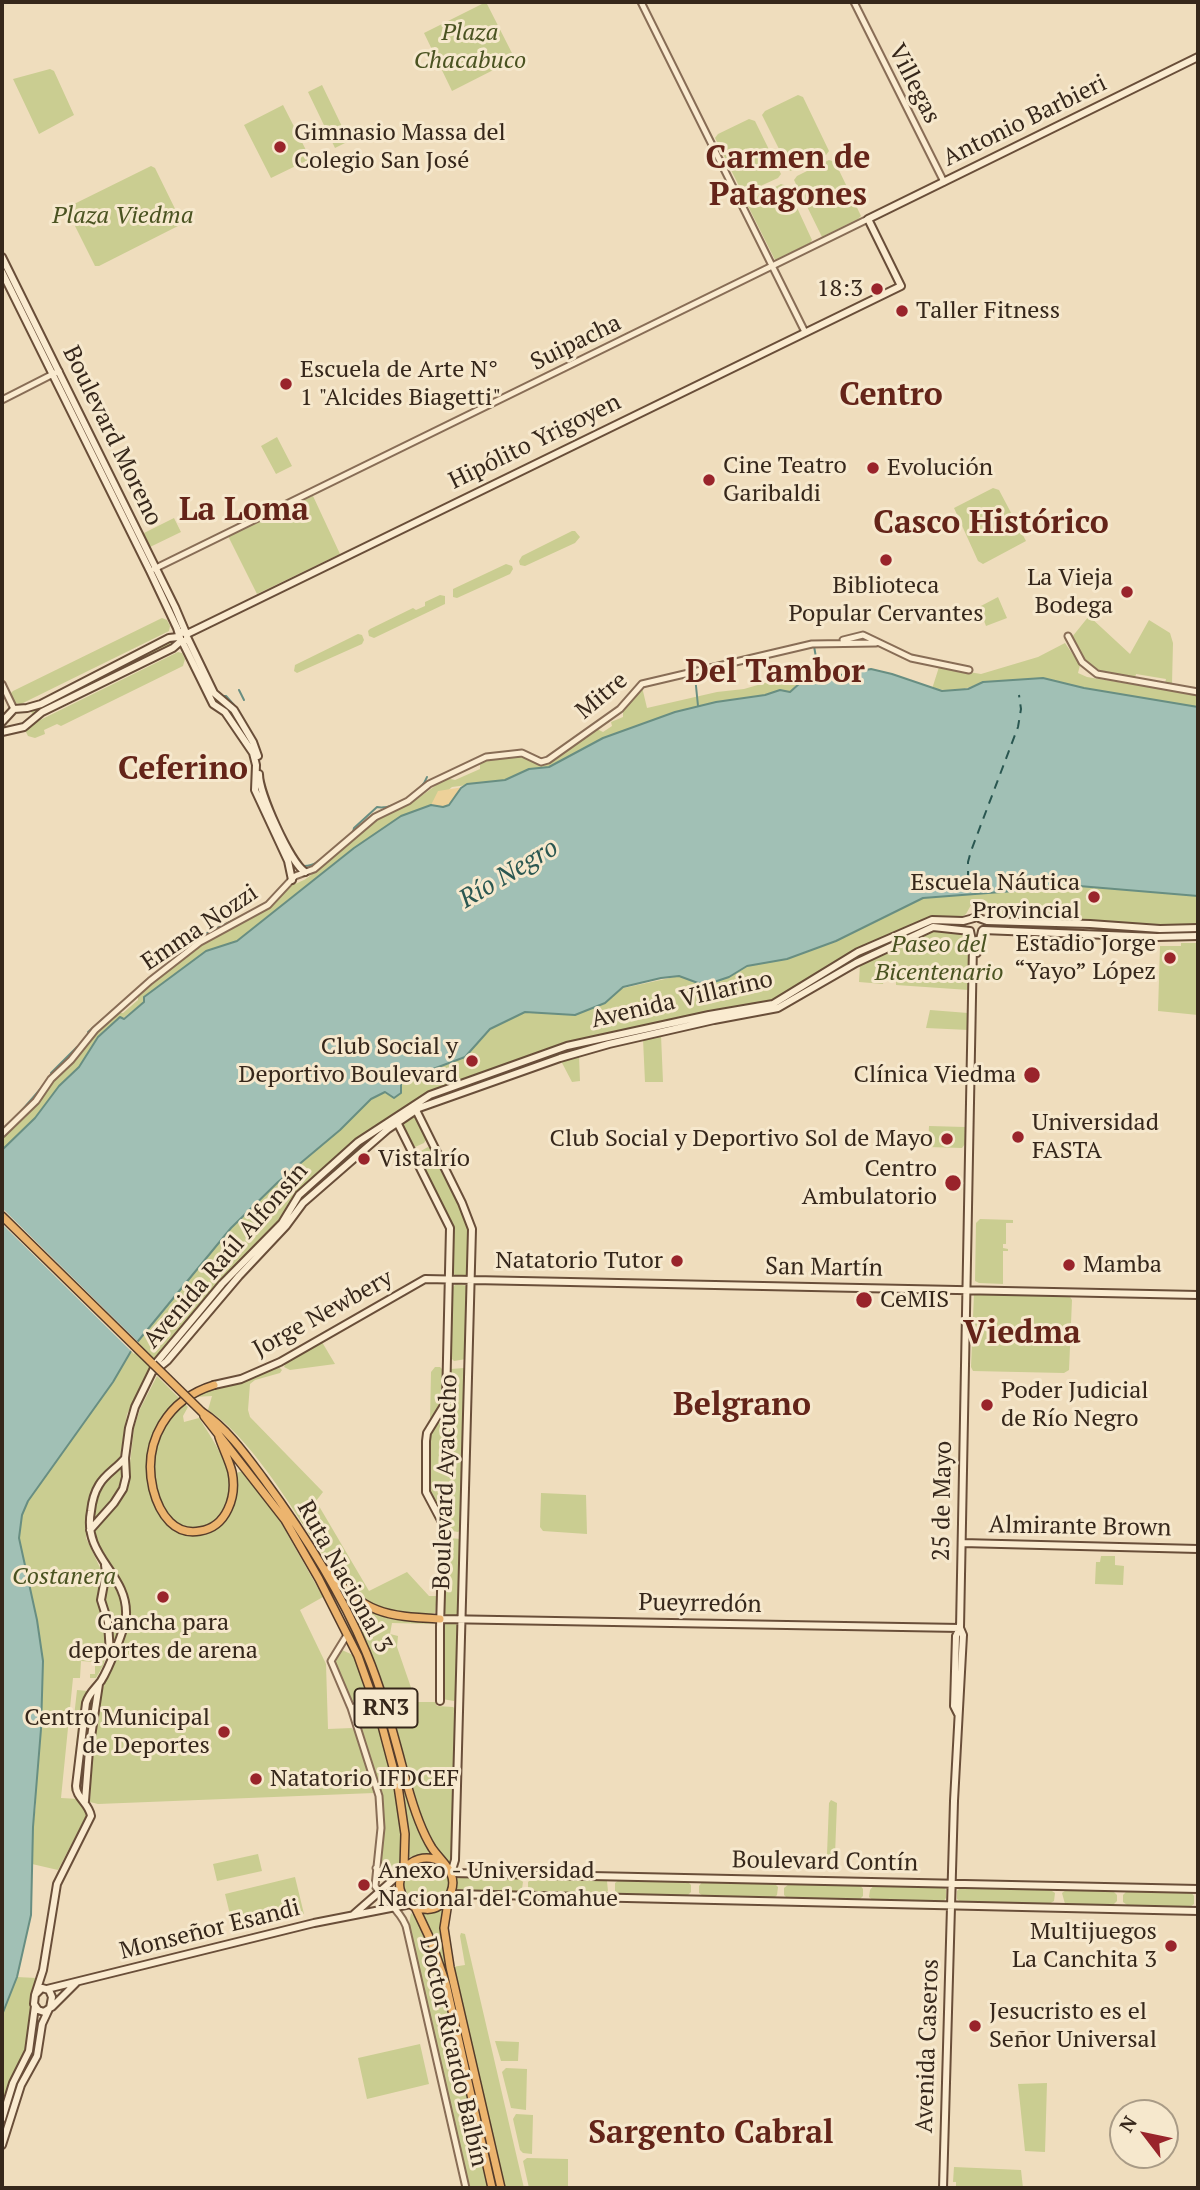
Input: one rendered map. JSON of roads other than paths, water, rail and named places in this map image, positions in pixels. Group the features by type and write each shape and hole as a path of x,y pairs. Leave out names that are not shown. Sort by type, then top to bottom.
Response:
{"highway":[{"name":"Ruta Nacional 3","path":"2,1216 202,1412 222,1428 291,1516 366,1652 396,1741 413,1806 427,1840 451,1873"},
{"path":"214,1385 195,1392 174,1408 160,1426 152,1445 150,1469 155,1497 170,1523 187,1532 213,1527 223,1518 230,1504 232,1473 217,1433"},
{"name":"Ruta Nacional 3","path":"202,1412 285,1520 348,1634 375,1700 398,1786 405,1834 401,1891 413,1905 431,1941 446,1983 492,2188"},
{"path":"316,1558 354,1597 371,1608 391,1616 440,1619"},
{"path":"401,1872 419,1858 435,1858 442,1862"},
{"path":"451,1873 444,1928 450,1967 501,2188"},
{"path":"413,1905 433,1909 440,1906 450,1895"}],"main road":[{"name":"Antonio Barbieri","path":"868,219 1198,57"},
{"name":"Hipólito Yrigoyen","path":"2,722 15,711 41,704 158,643 183,637 901,286 868,219"},
{"name":"Boulevard Moreno","path":"2,257 55,373"},
{"name":"Boulevard Moreno","path":"2,272 153,570 177,628 214,693 234,710 253,742 259,757 260,787 292,857 297,866 305,872"},
{"name":"Hipólito Yrigoyen","path":"29,723 42,712 173,648 183,637"},
{"name":"Boulevard Moreno","path":"183,637 213,704 225,712 253,753 256,765 255,790 290,865 292,880"},
{"path":"2,732 24,727 29,723 29,714 15,711 11,723 18,728"},
{"name":"Avenida Villarino","path":"396,1121 430,1095 567,1046 773,1004 858,952 932,920 964,921 976,918 987,921 1160,929 1198,928"},
{"name":"25 de Mayo","path":"951,1906 962,1635 963,1369 968,1289 977,948 984,923 976,918 969,923 973,948 968,1289"},
{"name":"Avenida Villarino","path":"414,1107 609,1044 778,1008 856,963 933,927 970,931"},
{"path":"970,931 975,934 983,931 1198,936"},
{"name":"Boulevard Ayacucho","path":"414,1107 462,1203 472,1229 455,1860 451,1873"},
{"name":"Boulevard Ayacucho","path":"396,1121 450,1228 446,1402 426,1433 426,1492 443,1524 440,1701"},
{"name":"Avenida Raúl Alfonsín","path":"90,1530 123,1489 127,1472 125,1458 135,1408 157,1362 222,1284 282,1223 299,1195 358,1142 396,1121"},
{"name":"Jorge Newbery","path":"214,1385 241,1379 280,1363 425,1279 449,1280"},
{"name":"San Martín","path":"449,1280 1198,1295"},
{"path":"2,2119 13,2083 29,2051 35,1995 43,1970 57,1884 90,1822 90,1811 85,1801 99,1683 125,1622 126,1608 117,1580 104,1565 93,1544 89,1518 96,1490 106,1475 125,1458"},
{"name":"Almirante Brown","path":"962,1543 1198,1549"},
{"path":"104,1565 106,1573 101,1600 108,1622 110,1660"},
{"name":"Pueyrredón","path":"440,1619 960,1628"},
{"name":"Monseñor Esandi","path":"353,1915 401,1872"},
{"name":"Boulevard Contín","path":"451,1873 1198,1889"},
{"name":"Boulevard Contín","path":"450,1895 1198,1911"},
{"name":"Monseñor Esandi","path":"47,1989 353,1915 413,1905"},
{"name":"Avenida Caseros","path":"943,2188 951,1906"},
{"path":"43,1970 47,1989 52,1997 50,2009"},
{"path":"2,2145 21,2085 37,2056 42,2024 50,2009 76,1983"},
{"path":"35,1995 39,1989 47,1989"},
{"path":"35,2006 41,2011 50,2009"}],"street":[{"path":"641,2 805,332"},
{"name":"Villegas","path":"854,2 944,182"},
{"name":"Suipacha","path":"153,570 868,219"},
{"path":"2,400 55,373"},
{"path":"1068,636 1082,662 1097,674 1198,692"},
{"name":"Mitre","path":"440,778 496,755 522,753 544,762 620,709 642,684 812,644 864,638 911,657 969,670"},
{"path":"2,684 15,711"},
{"name":"Emma Nozzi","path":"2,1134 36,1101 51,1079 115,1011 200,942 268,905 292,880 314,869 375,817 408,801 440,778"},
{"path":"348,1634 331,1661 351,1709 379,1796 381,1828 376,1867 376,1886 379,1892"},
{"path":"351,1709 375,1700"},
{"path":"376,1867 386,1877 401,1872"},
{"name":"Doctor Ricardo Balbín","path":"379,1892 402,1916 406,1926 466,2188"}],"water":[{"name":"Río Negro","path":"871,669 942,691 968,689 983,682 1043,678 1084,688 1198,707 1198,896 1079,886 923,898 836,941 787,959 747,966 714,982 698,983 679,976 661,978 623,987 605,1003 575,1015 525,1012 490,1029 465,1057 401,1081 401,1093 394,1098 385,1092 371,1099 340,1130 278,1182 231,1228 134,1346 113,1382 28,1501 22,1515 19,1538 43,1661 41,1729 33,1827 31,1915 17,1977 2,2015 2,1150 35,1118 59,1086 79,1067 98,1037 120,1017 124,1019 144,1002 144,997 206,951 237,941 354,848 401,816 431,805 449,805 467,784 505,780 529,769 549,767 603,738 675,712 780,690 790,692 800,683"}],"waterway":[{"path":"814,646 820,681"},
{"path":"695,676 698,706"},
{"path":"239,690 244,700"},
{"path":"222,696 226,696 234,705"},
{"path":"353,832 377,807 391,806 406,799 427,777"},
{"path":"303,866 318,862 338,845"},
{"path":"198,941 201,936 240,917"},
{"path":"88,1032 136,990"},
{"path":"51,1073 77,1047"},
{"path":"17,1116 43,1086"}],"place":[{"name":"Gimnasio Massa del Colegio San José","path":"280,147"},
{"name":"18:3","path":"877,289"},
{"name":"Taller Fitness","path":"902,311"},
{"name":"Escuela de Arte N° 1 \"Alcides Biagetti\"","path":"286,384"},
{"name":"Evolución","path":"873,468"},
{"name":"Cine Teatro Garibaldi","path":"709,480"},
{"name":"Biblioteca Popular Cervantes","path":"886,560"},
{"name":"La Vieja Bodega","path":"1127,592"},
{"name":"Escuela Náutica Provincial","path":"1094,897"},
{"name":"Estadio Jorge “Yayo” López","path":"1170,958"},
{"name":"Club Social y Deportivo Boulevard","path":"472,1061"},
{"name":"Clínica Viedma","path":"1032,1075"},
{"name":"Universidad FASTA","path":"1018,1137"},
{"name":"Club Social y Deportivo Sol de Mayo","path":"947,1139"},
{"name":"Vistalrío","path":"364,1159"},
{"name":"Centro Ambulatorio","path":"953,1183"},
{"name":"Natatorio Tutor","path":"677,1261"},
{"name":"Mamba","path":"1069,1265"},
{"name":"CeMIS","path":"864,1300"},
{"name":"Poder Judicial de Río Negro","path":"987,1405"},
{"name":"Cancha para deportes de arena","path":"163,1597"},
{"name":"Centro Municipal de Deportes","path":"224,1732"},
{"name":"Natatorio IFDCEF","path":"256,1779"},
{"name":"Anexo - Universidad Nacional del Comahue","path":"364,1885"},
{"name":"Multijuegos La Canchita 3","path":"1171,1946"},
{"name":"Jesucristo es el Señor Universal","path":"975,2026"}],"district":[{"name":"Carmen de Patagones","path":"788,178"},
{"name":"Centro","path":"891,396"},
{"name":"La Loma","path":"244,511"},
{"name":"Casco Histórico","path":"991,524"},
{"name":"Del Tambor","path":"775,673"},
{"name":"Ceferino","path":"183,770"},
{"name":"Viedma","path":"1022,1334"},
{"name":"Belgrano","path":"742,1406"},
{"name":"Sargento Cabral","path":"711,2134"}],"park label":[{"name":"Plaza Chacabuco","path":"470,47"},
{"name":"Plaza Viedma","path":"123,216"},
{"name":"Paseo del Bicentenario","path":"939,959"},
{"name":"Costanera","path":"64,1577"}]}
